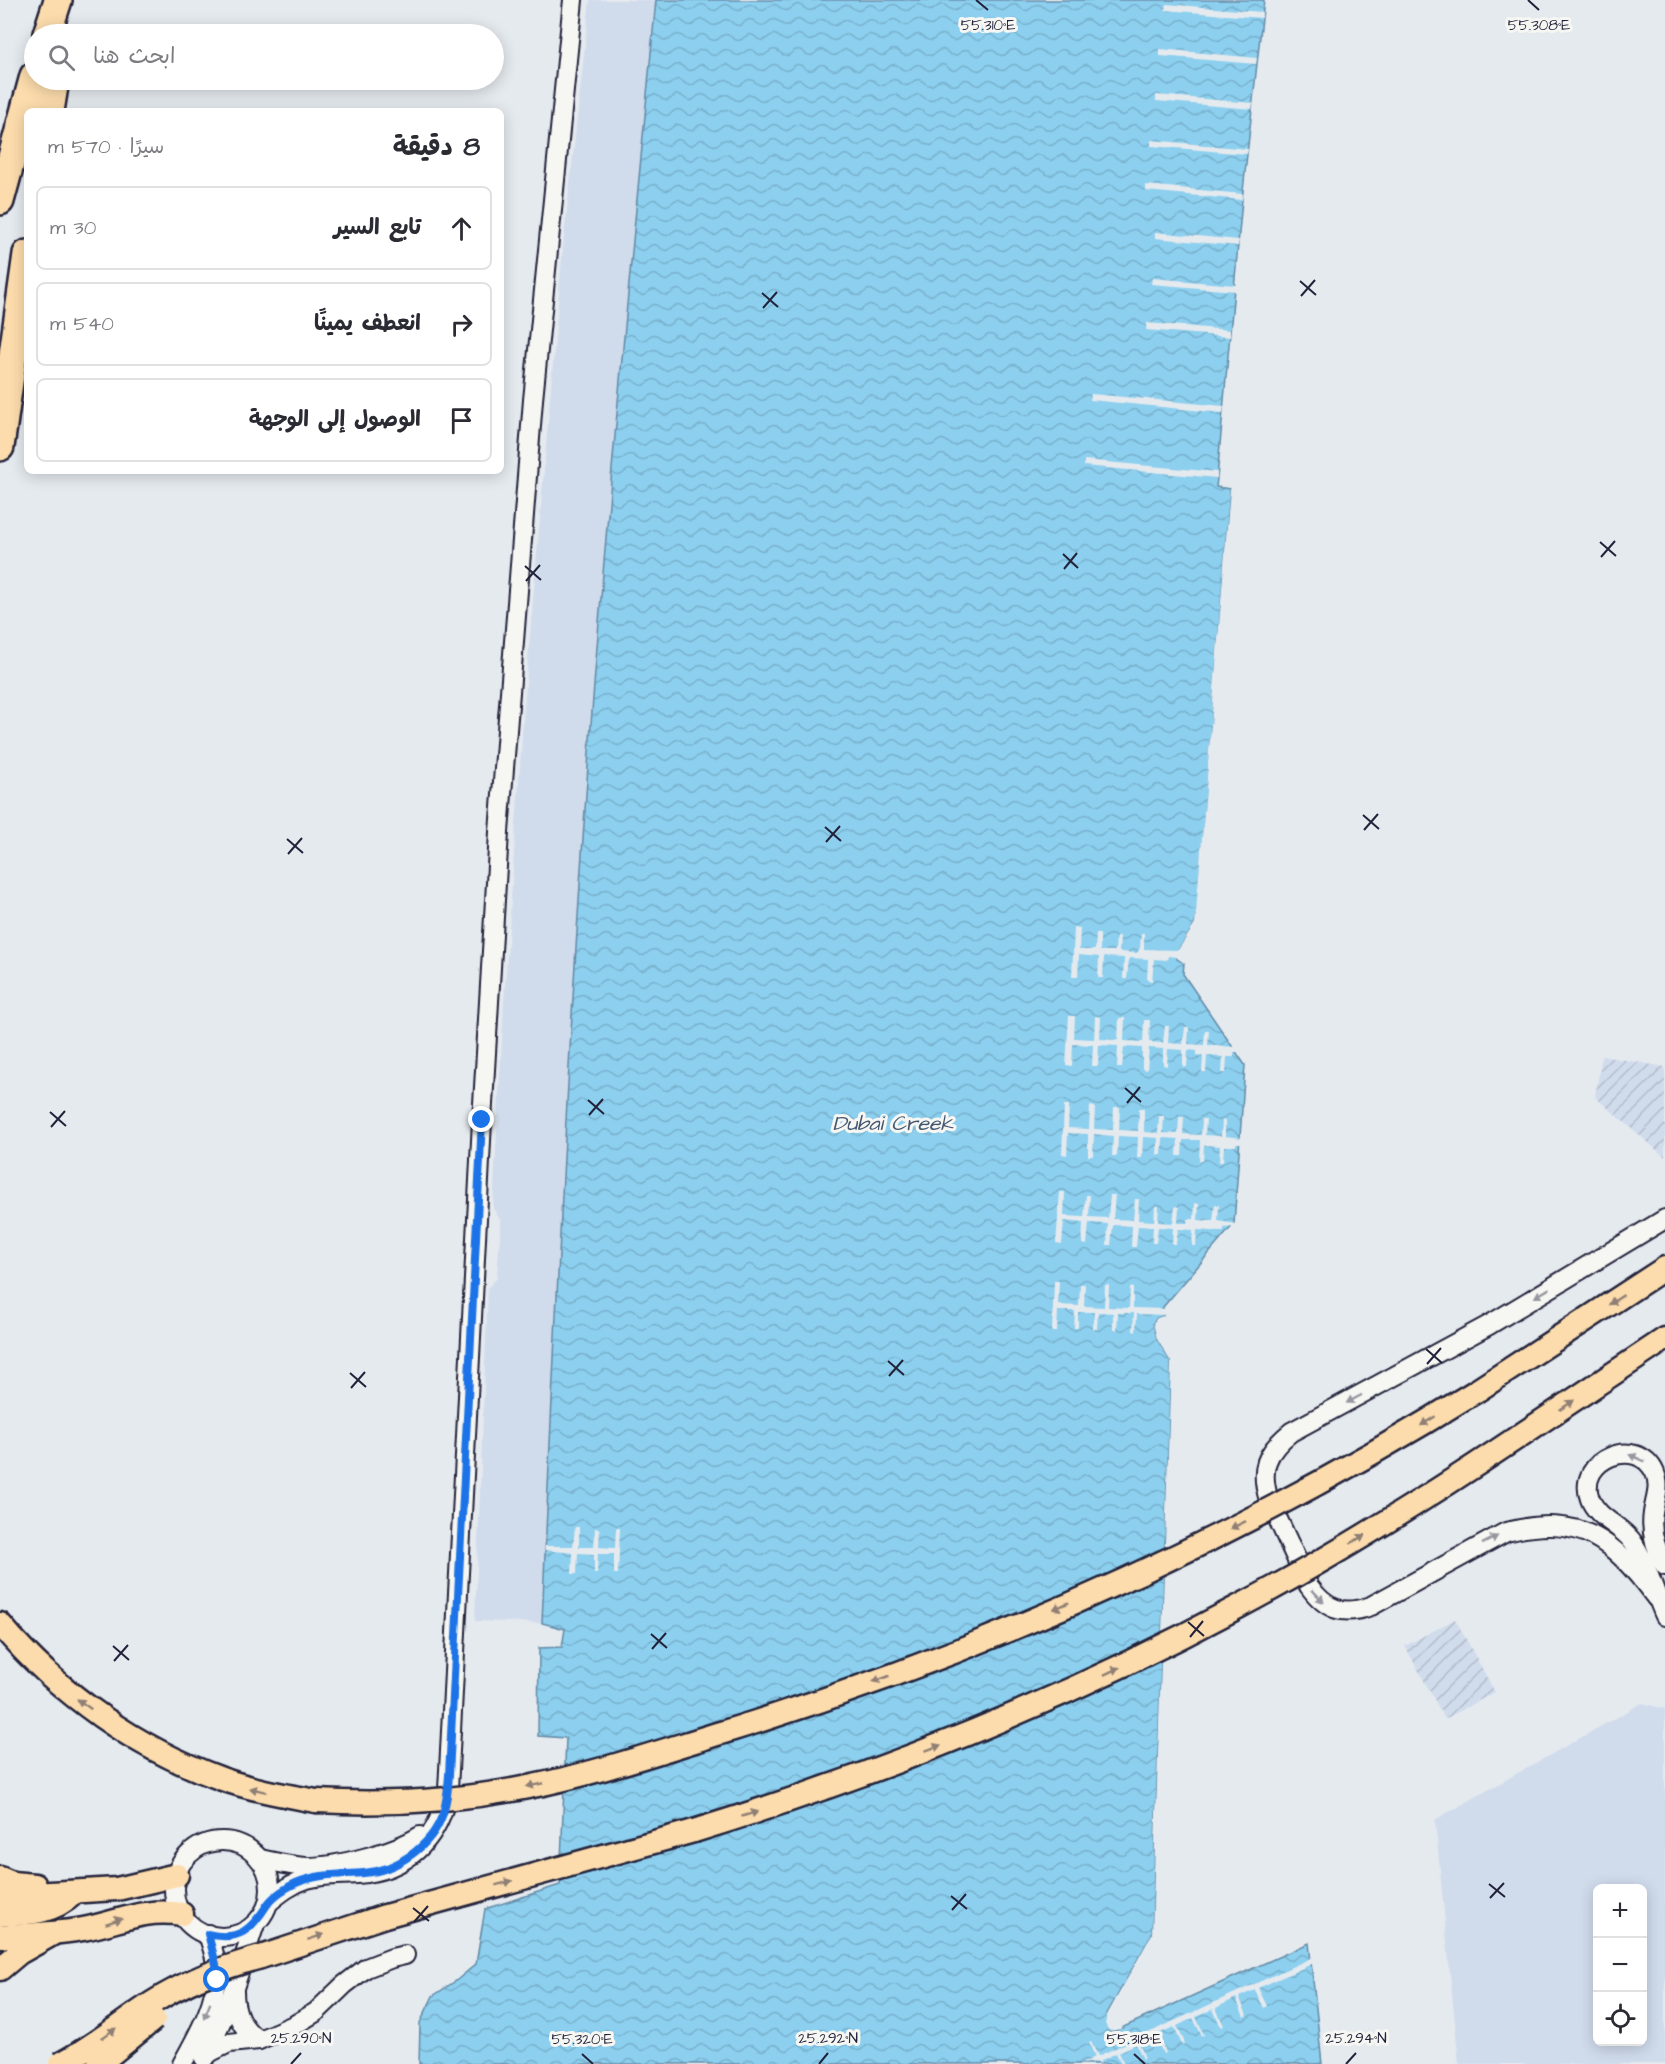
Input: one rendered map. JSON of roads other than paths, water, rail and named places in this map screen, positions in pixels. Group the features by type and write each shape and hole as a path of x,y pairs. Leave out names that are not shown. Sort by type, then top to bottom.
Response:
{"highway":[{"path":"50,24 58,0"},
{"path":"65,24 70,0"},
{"path":"25,108 30,90"},
{"path":"50,108 53,90"},
{"path":"0,201 24,113"},
{"path":"0,447 24,275"}],"main road":[{"path":"0,1624 31,1659 67,1691 106,1719 157,1749 200,1770 234,1783 316,1801 429,1801 530,1787 627,1762 857,1688 1015,1626 1154,1566 1320,1484 1400,1439 1665,1268"},
{"path":"60,2064 168,1993 223,1968 385,1916 694,1831 808,1795 1002,1720 1121,1666 1296,1576 1408,1509 1665,1339"},
{"path":"0,1896 74,1893 138,1886 177,1875"},
{"path":"0,1878 12,1883 58,1886 74,1893"},
{"path":"0,1915 45,1911 61,1904 74,1893"},
{"path":"0,1937 91,1927 139,1914 168,1912 182,1914"},
{"path":"0,1969 19,1953 57,1932"},
{"path":"99,2064 135,2033 181,2001 207,1984 261,1957"}],"street":[{"path":"203,2061 227,2009 255,1924 268,1904 286,1888 318,1876 364,1874 388,1868 409,1856 429,1839 442,1817 446,1804 480,1144 500,810 533,400 573,0"},
{"path":"1656,1598 1634,1568 1617,1551 1598,1538 1576,1529 1552,1525 1529,1527 1506,1533 1371,1606 1357,1611 1342,1611 1329,1607 1317,1598 1309,1586 1269,1500 1264,1485 1264,1470 1269,1455 1291,1432 1479,1330 1665,1219"},
{"path":"1665,1566 1655,1544 1652,1529 1658,1486 1654,1472 1645,1460 1632,1454 1617,1453 1604,1459 1593,1470 1588,1484 1590,1498 1597,1511 1620,1528 1634,1544 1665,1616"},
{"path":"257,1856 297,1866 317,1866 375,1854 411,1841 442,1817"},
{"path":"255,1924 232,1936 216,1936 193,1927 182,1914 176,1899 177,1875 189,1856 209,1843 228,1841 246,1847 265,1867 270,1885 268,1904"},
{"path":"182,2064 205,2017 217,1980 216,1964 208,1934"},
{"path":"203,2061 212,2052 229,2043 259,2040 296,2024 316,2012 366,1968 405,1955"},
{"path":"235,1983 235,2006 238,2016 250,2034 259,2040"}],"water":[{"name":"Dubai Creek","path":"656,0 1264,0 1242,200 1216,487 1230,489 1197,913 1195,924 1176,954 1177,959 1184,963 1183,974 1245,1065 1234,1224 1163,1307 1163,1316 1157,1318 1153,1323 1157,1339 1171,1362 1152,1934 1107,2014 1109,2031 1115,2031 1309,1943 1322,2064 419,2064 420,2023 433,1996 476,1964 485,1909 560,1885 566,1738 538,1736 539,1648 562,1647 565,1629 542,1623 563,1174 583,837 598,634"}]}
